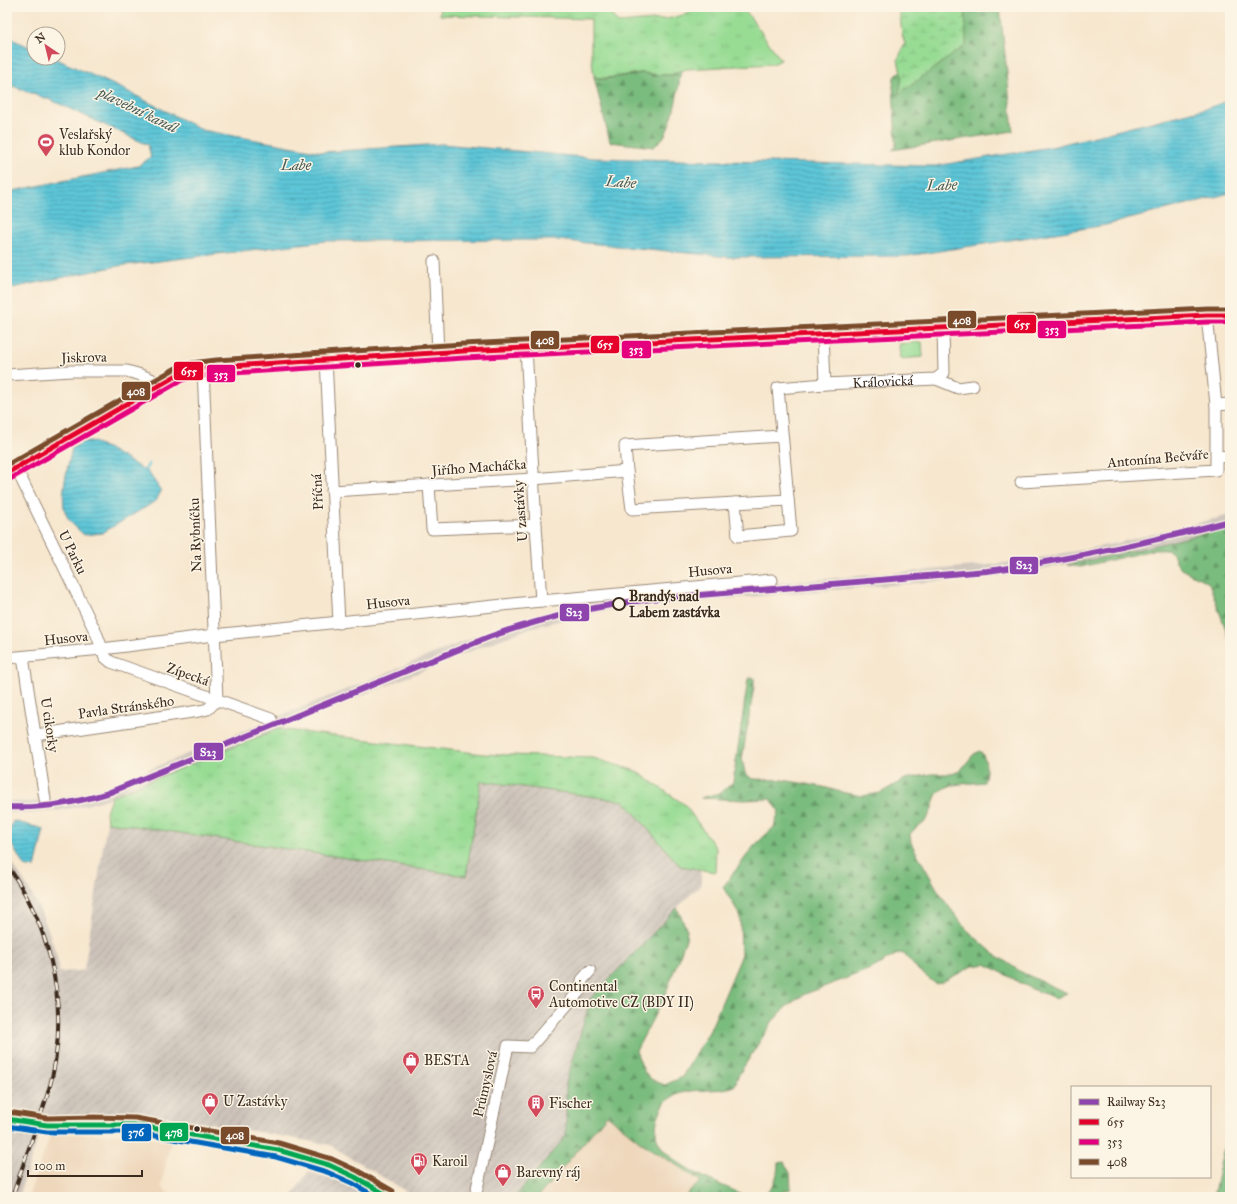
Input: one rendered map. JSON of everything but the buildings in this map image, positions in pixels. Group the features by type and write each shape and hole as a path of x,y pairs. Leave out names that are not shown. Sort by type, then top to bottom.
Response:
{"main road":[{"path":"12,470 158,385 179,374 203,368 326,359 526,348 944,327 1230,315"}],"street":[{"path":"434,262 438,353"},
{"name":"Antonína Bečváře","path":"1020,482 1216,470 1216,405 1207,315"},
{"path":"936,379 944,373 944,327"},
{"path":"735,503 738,536 791,531 778,388 824,384 823,333"},
{"name":"U zastávky","path":"526,348 541,601"},
{"name":"Příčná","path":"326,359 339,623"},
{"name":"Na Rybníčku","path":"203,368 217,700"},
{"name":"Jiskrova","path":"7,375 71,371 127,371 151,379 158,385"},
{"path":"936,379 958,388 973,386"},
{"name":"Královická","path":"824,384 936,379"},
{"path":"1216,405 1230,404"},
{"path":"782,436 625,446 627,471 632,509 788,500"},
{"path":"1217,457 1230,456"},
{"name":"U Parku","path":"12,470 102,649"},
{"name":"Jiřího Macháčka","path":"332,491 533,479 627,471"},
{"path":"429,486 432,529 536,525"},
{"name":"Husova","path":"7,658 541,601 772,580"},
{"name":"Zípecká","path":"102,649 105,657 110,662 270,719"},
{"name":"U cikorky","path":"23,657 45,799"},
{"name":"Pavla Stránského","path":"36,735 199,711 208,709 217,700"},
{"name":"Průmyslová","path":"474,1197 508,1046 530,1047 581,989 582,980 590,971"},
{"path":"7,1119 47,1125 134,1125 278,1150 329,1165 359,1179 390,1197"}],"shaded area":[{"path":"1230,515 1230,527 1116,555 1024,572 988,577 619,608 579,616 530,628 491,643 110,798 87,805 56,811 26,814 7,812 7,801 26,802 55,800 84,794 106,787 487,632 527,618 576,604 650,594 1023,561 1113,544"},
{"path":"481,781 624,801 680,866 700,870 702,884 591,998 566,1083 566,1136 515,1197 415,1197 330,1145 209,1123 46,1117 58,1076 64,1040 64,1005 59,972 84,970 107,822 466,876"},
{"path":"7,856 27,886 48,929 57,957 64,1005 64,1040 58,1076 18,1197 7,1197 7,1195 47,1073 52,1040 52,1006 48,974 42,947 28,911 7,875"},
{"path":"7,875 28,911 42,947 51,989 53,1025 51,1055 47,1073 7,1195"},
{"path":"607,1115 642,1143 701,1181 684,1197 538,1197"},
{"path":"51,1134 119,1134 171,1140 161,1187 173,1197 28,1197"},
{"path":"308,1172 340,1181 368,1197 291,1197"}],"green space":[{"path":"440,7 605,7 618,23 667,19 687,14 696,7 743,7 781,60 773,64 687,69 669,75 641,73 600,78 594,77 591,53 591,19 440,15"},
{"path":"899,7 965,7 966,45 899,94 902,78 898,59 905,44 902,34"},
{"path":"950,7 1000,7 1013,131 892,150 895,148 896,144 893,86 894,77 935,47"},
{"path":"681,70 673,115 667,132 663,138 654,147 610,142 594,77 604,79 643,73 653,75 672,75"},
{"path":"922,342 923,357 900,359 899,344"},
{"path":"1230,527 1230,641 1209,583 1183,570 1173,554 1168,550 1153,550 1081,567 1067,565 1116,555"},
{"path":"751,677 754,678 754,687 742,759 745,773 752,779 783,780 863,796 880,793 905,779 931,774 952,774 960,771 973,755 979,751 982,753 986,767 984,782 952,785 941,790 936,796 928,817 910,834 911,843 941,896 966,929 993,953 1021,972 1067,993 1056,998 1032,989 986,964 973,966 936,984 918,970 904,954 899,953 873,968 805,994 787,1006 772,1022 738,1076 735,1085 732,1087 683,1092 669,1099 661,1110 658,1117 656,1132 658,1141 670,1156 679,1163 710,1180 745,1196 756,1196 766,1193 772,1187 775,1180 778,1163 784,1162 790,1173 791,1189 784,1191 779,1197 684,1197 701,1181 642,1143 607,1115 538,1197 515,1197 566,1136 566,1083 591,998 677,908 687,930 686,939 665,995 636,1051 645,1073 648,1077 665,1085 682,1077 710,1030 741,957 740,915 723,887 754,846 774,827 779,811 771,799 744,800 701,798 722,792 733,782 748,679"},
{"path":"278,729 483,754 593,758 636,771 685,805 716,848 715,872 680,866 624,801 481,781 466,876 107,822 106,812 112,796"},
{"path":"1230,1120 1230,1197 1213,1197"}],"water":[{"path":"7,37 26,45 26,66 66,66 66,63 125,90 202,130 322,152 442,144 594,158 935,166 1051,147 1208,108 1230,100 1230,193 1106,225 907,256 728,257 557,240 325,241 118,266 7,289 7,192 138,166 151,157 148,145 53,101 7,84"},
{"path":"91,441 107,448 149,473 161,491 156,501 102,533 84,535 68,519 63,501 66,474 72,448 84,442"},
{"path":"13,821 44,829 35,868 24,866 8,838"}],"waterway":[{"path":"144,472 149,463"}],"railway":[{"path":"7,865 21,886 42,932 50,956 58,1005 58,1030 55,1065 42,1112 12,1197"}],"rail line":[{"name":"S23","path":"7,807 46,806 83,800 108,793 489,637 529,624 569,614 610,605 651,599 987,571 1018,567 1109,550 1230,521"}],"transit line":[{"name":"408","path":"7,465 176,368 191,363 216,360 463,344 1230,308"},
{"name":"655","path":"7,473 179,374 192,370 216,367 464,351 1230,315"},
{"name":"353","path":"10,479 182,380 193,377 217,374 464,358 1230,322"},
{"name":"408","path":"8,1112 47,1118 135,1118 279,1143 332,1159 358,1171 393,1191"},
{"name":"478","path":"7,1119 47,1125 134,1125 278,1150 329,1165 355,1177 390,1197"},
{"name":"376","path":"7,1126 47,1132 133,1132 276,1157 327,1172 352,1183 376,1197"}],"place":[{"name":"Veslařský klub Kondor","path":"46,157"},
{"name":"Brandýs nad Labem zastávka","path":"619,604"},
{"name":"Continental Automotive CZ (BDY II)","path":"536,1009"},
{"name":"BESTA","path":"411,1075"},
{"name":"U Zastávky","path":"210,1116"},
{"name":"Fischer","path":"536,1118"},
{"name":"Karoil","path":"419,1176"},
{"name":"Barevný ráj","path":"503,1187"}],"water label":[{"name":"plavební kanál","path":"138,110"},
{"name":"Labe","path":"296,165"},
{"name":"Labe","path":"621,182"},
{"name":"Labe","path":"942,185"}]}
